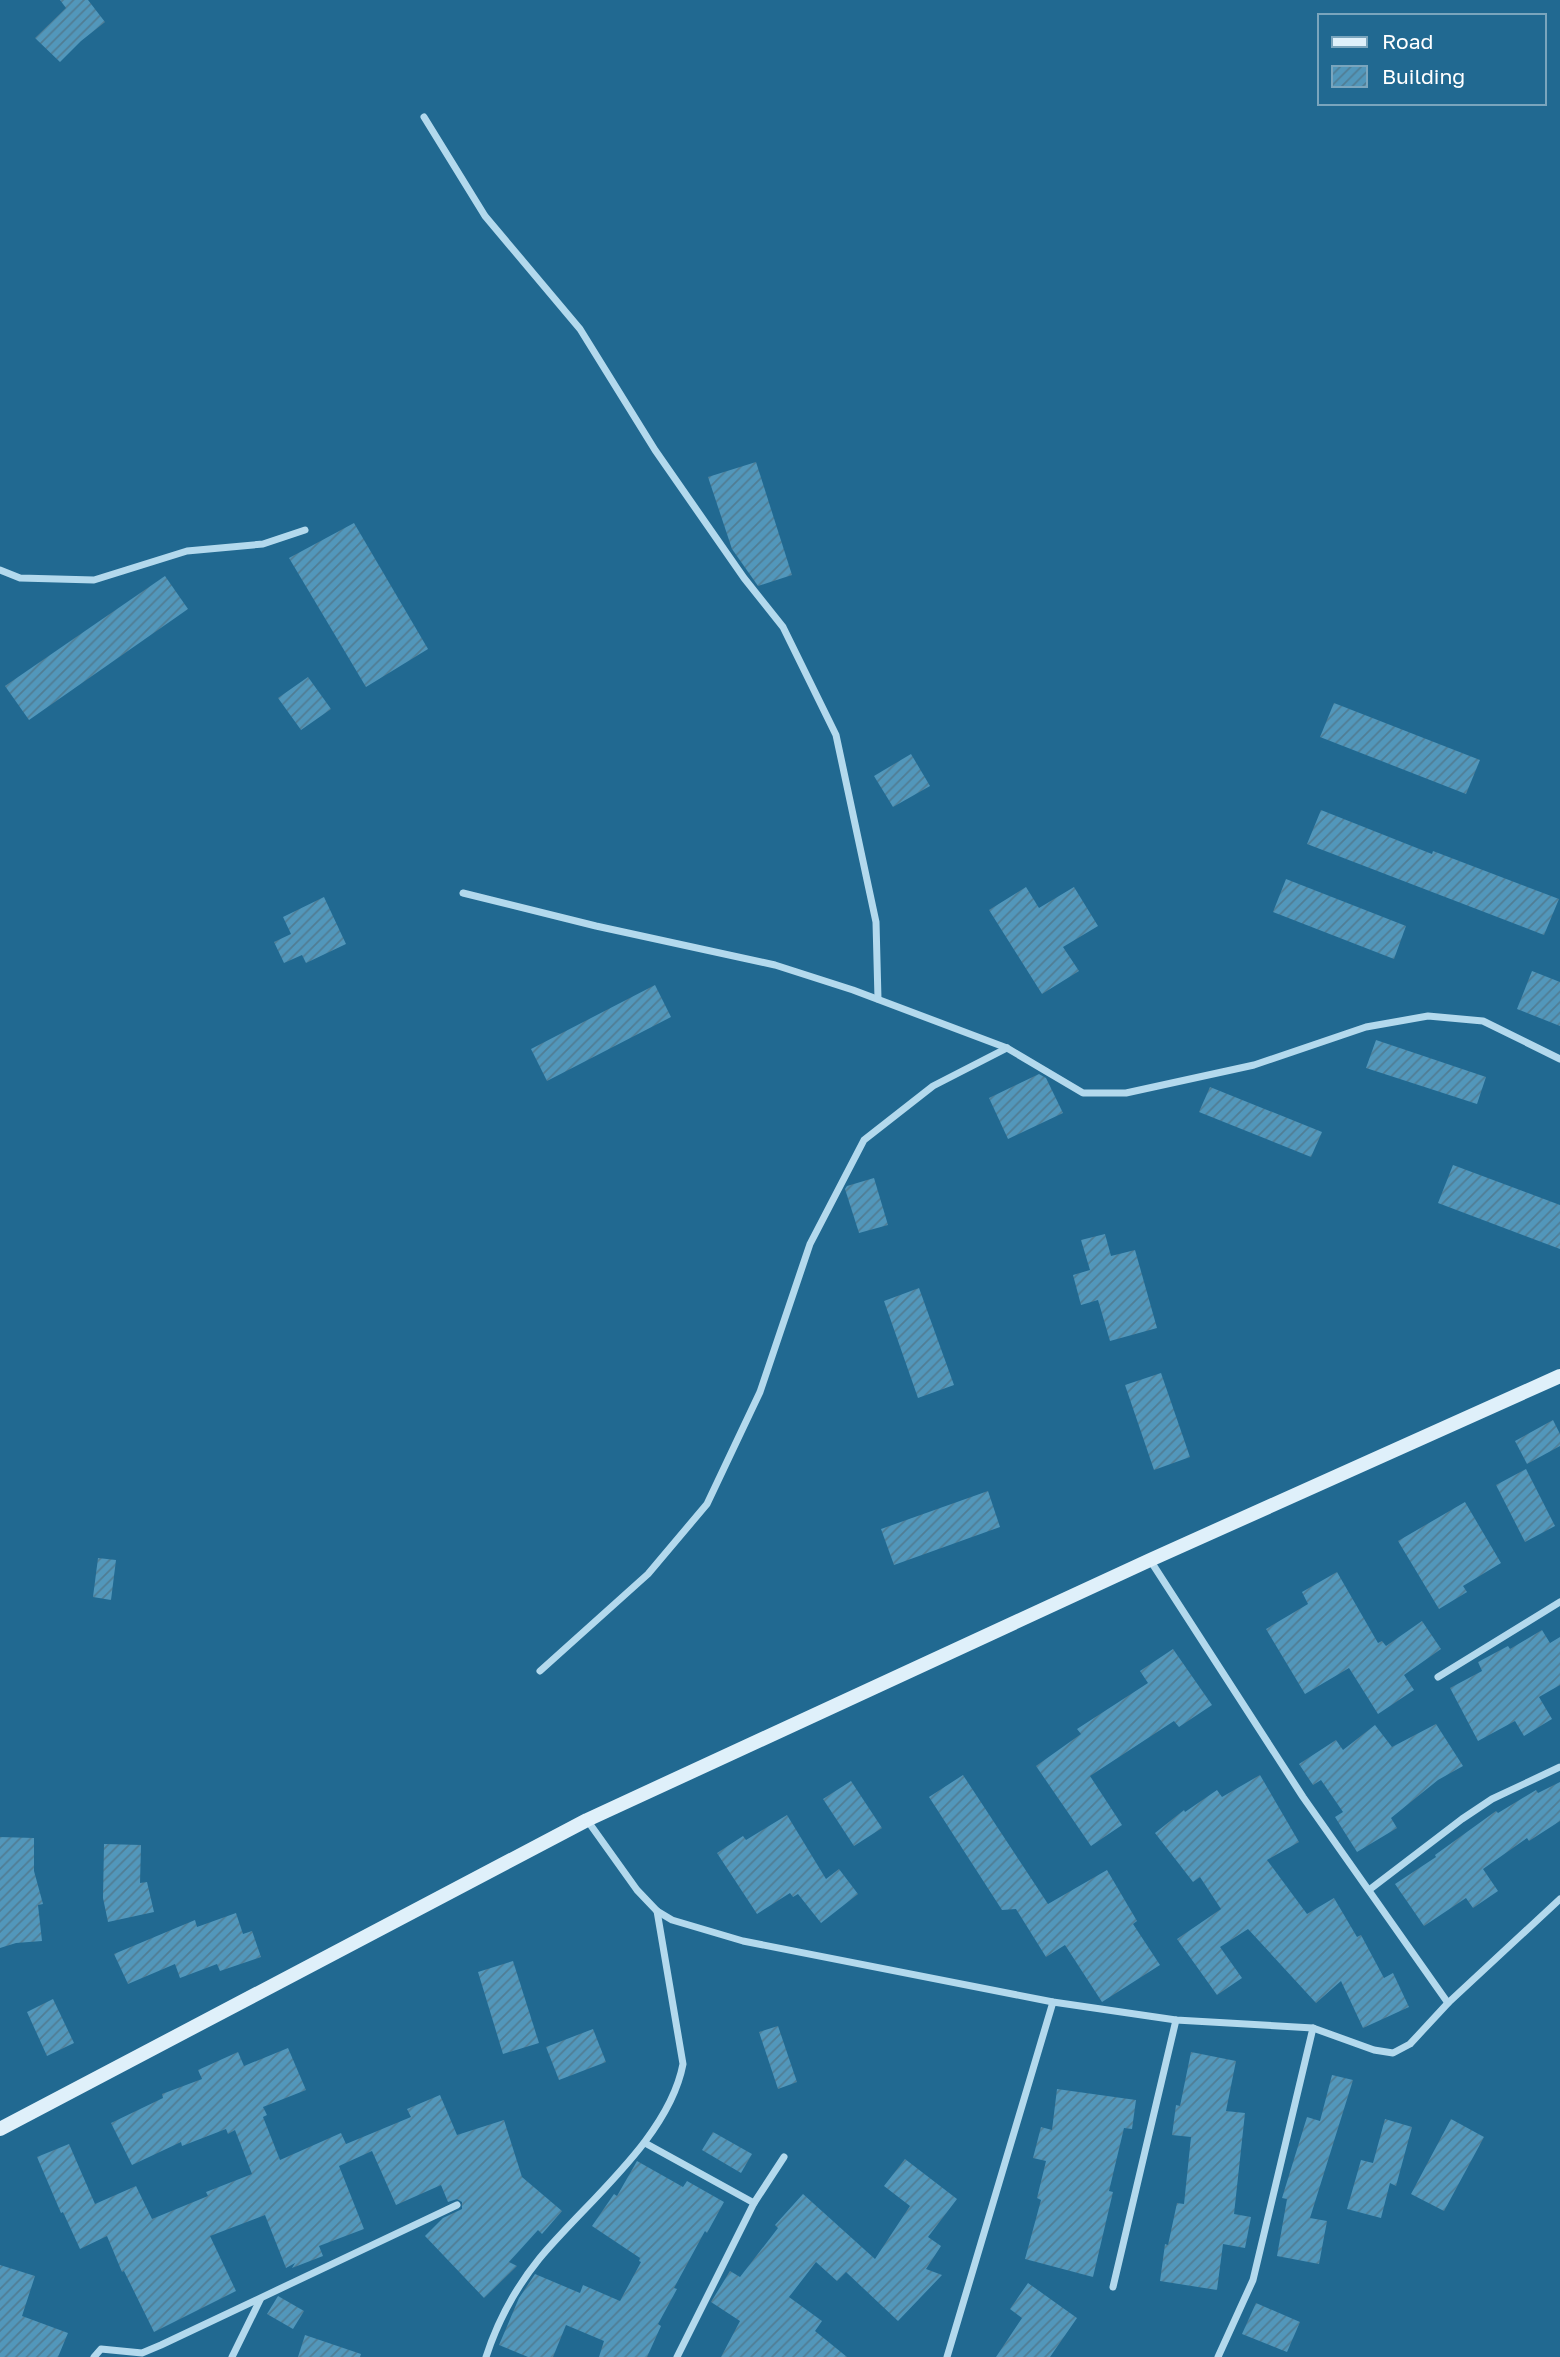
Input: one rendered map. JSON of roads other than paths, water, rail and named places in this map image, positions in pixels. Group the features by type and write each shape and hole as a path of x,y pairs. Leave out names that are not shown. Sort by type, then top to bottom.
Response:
{"main road":[{"path":"0,2129 587,1820 1150,1560 1560,1376"}],"street":[{"path":"424,117 485,216 580,328 655,450 744,578 783,627 836,735 876,922 878,999"},
{"path":"0,570 20,578 94,580 187,551 263,544 305,530"},
{"path":"463,893 596,926 775,965 878,999 1007,1048 1083,1093 1125,1093 1254,1065 1366,1027 1428,1016 1483,1021 1560,1059"},
{"path":"540,1671 648,1574 707,1504 760,1392 810,1244 864,1140 933,1086 1007,1048"},
{"path":"1150,1560 1303,1797 1448,2003"},
{"path":"1438,1677 1560,1602"},
{"path":"1369,1890 1492,1799 1560,1767"},
{"path":"587,1820 637,1890 657,1911 672,1920 743,1941 1053,2002 1176,2020 1313,2028 1374,2050 1393,2053 1410,2044 1448,2003 1560,1899"},
{"path":"486,2357 503,2310 538,2260 645,2143 680,2081 683,2064 657,1911"},
{"path":"947,2357 1053,2002"},
{"path":"1113,2287 1176,2020"},
{"path":"1218,2357 1253,2280 1313,2028"},
{"path":"645,2143 754,2203"},
{"path":"677,2357 754,2203 784,2157"},
{"path":"94,2357 101,2349 142,2353 260,2300 457,2205"},
{"path":"232,2357 260,2300"}]}
